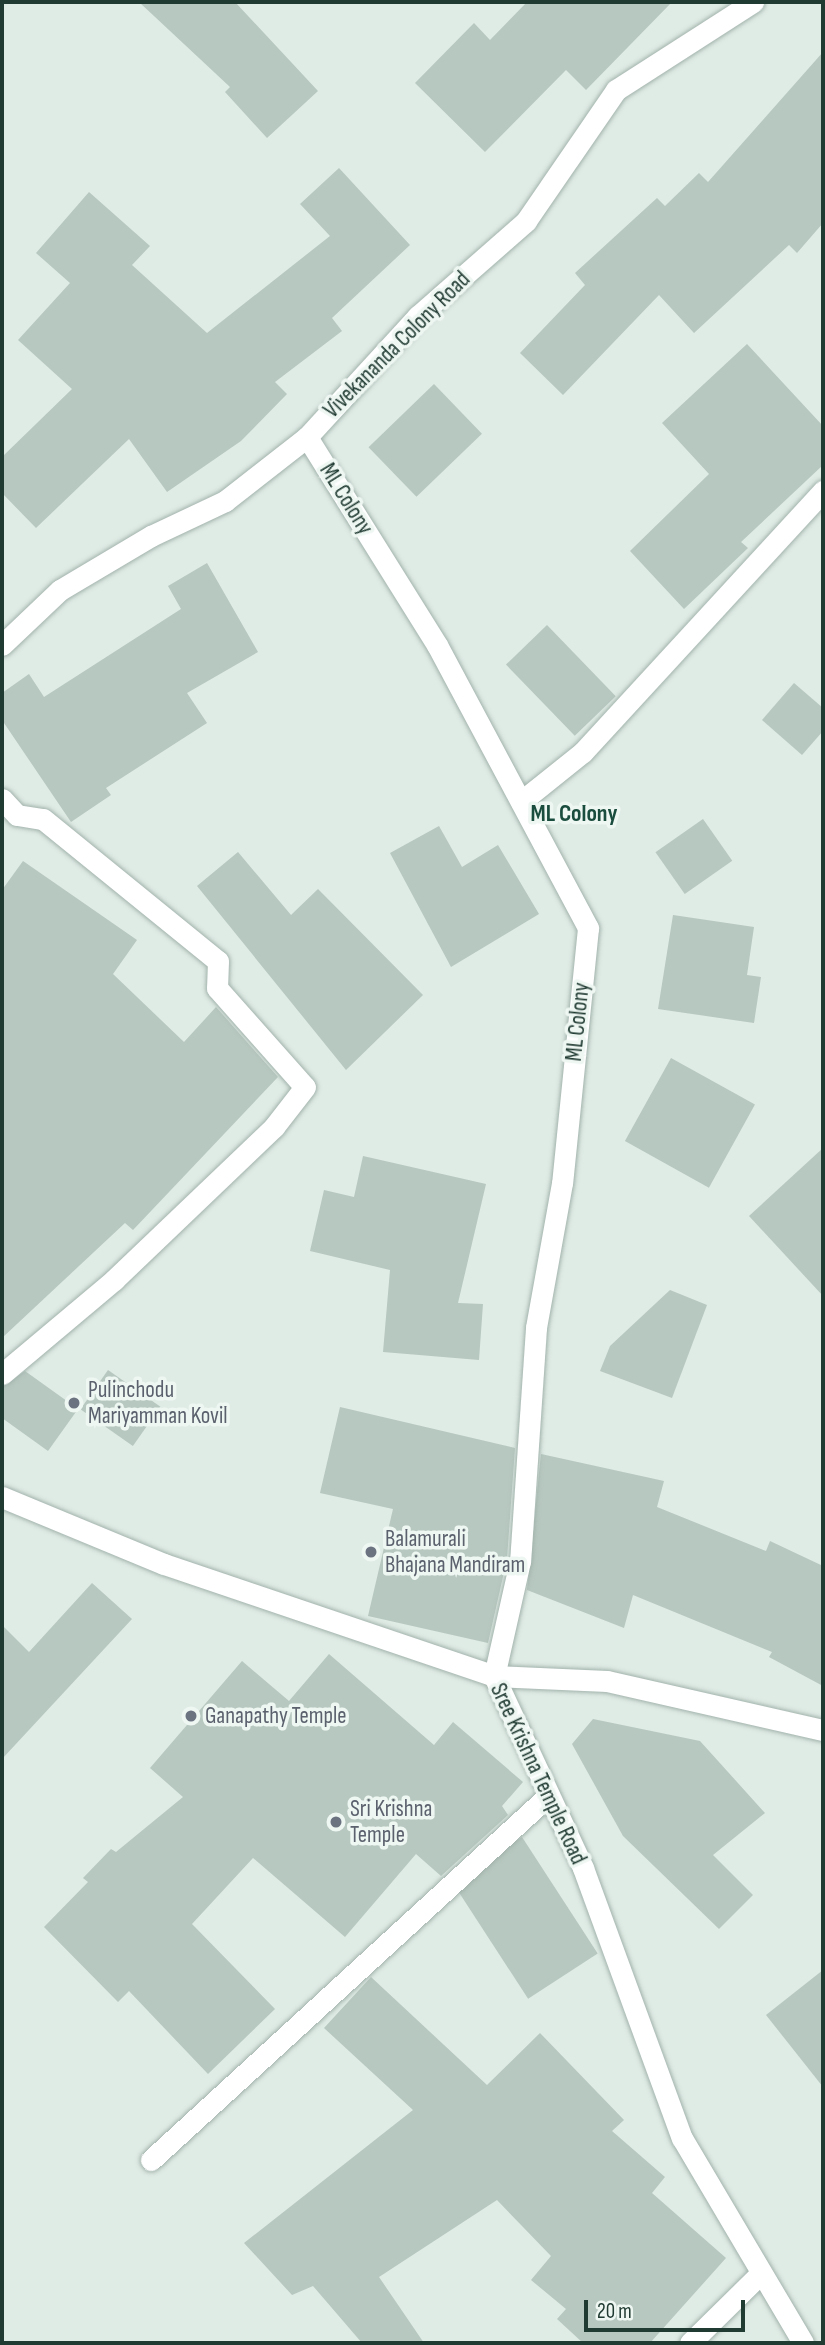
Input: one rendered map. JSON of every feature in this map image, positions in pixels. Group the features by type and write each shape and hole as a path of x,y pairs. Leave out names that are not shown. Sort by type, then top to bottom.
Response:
{"street":[{"name":"Vivekananda Colony Road","path":"2,645 60,590 151,536 225,501 307,437 418,316 526,221 616,90 753,2"},
{"name":"ML Colony","path":"307,437 437,645 523,800 588,928 562,1183 536,1328 520,1561 494,1676"},
{"path":"523,800 583,752 823,491"},
{"path":"2,799 17,815 43,819 218,961 217,988 305,1087 274,1126 114,1280 2,1374"},
{"name":"Sree Krishna Temple Road","path":"2,1497 164,1564 494,1676 583,1868 682,2138 803,2343"},
{"path":"494,1676 607,1681 823,1730"},
{"path":"151,2160 548,1796"},
{"path":"690,2343 761,2274"}],"building":[{"path":"139,2 235,2 318,91 267,138 225,92 230,87"},
{"path":"527,2 672,2 586,90 566,70 485,152 415,83 474,23 490,40"},
{"path":"823,52 823,223 797,253 789,245 694,333 659,295 563,395 520,353 585,285 575,273 657,198 665,206 699,173 708,182"},
{"path":"339,168 410,245 332,318 342,331 275,382 287,394 241,441 167,492 129,439 36,528 2,493 2,457 72,389 18,340 70,283 36,253 89,192 150,246 132,265 207,333 330,236 300,204"},
{"path":"747,344 823,426 823,465 741,542 748,548 684,609 630,551 709,474 662,423"},
{"path":"434,384 482,434 416,497 369,447"},
{"path":"207,563 258,652 187,693 207,723 106,788 111,795 71,822 2,720 2,693 29,674 44,697 181,609 168,586"},
{"path":"547,625 616,696 575,736 506,665"},
{"path":"794,683 823,708 823,731 802,755 762,720"},
{"path":"703,819 732,861 685,894 655,852"},
{"path":"439,826 462,867 498,845 539,914 451,967 390,853"},
{"path":"238,852 291,915 318,889 423,995 346,1070 197,886"},
{"path":"23,861 137,940 113,974 184,1042 216,1007 278,1077 133,1230 125,1223 2,1338 2,890"},
{"path":"673,915 754,927 747,975 761,977 754,1023 658,1009"},
{"path":"671,1058 755,1105 709,1188 625,1141"},
{"path":"823,1148 823,1296 749,1216"},
{"path":"363,1156 486,1184 458,1303 483,1304 479,1360 383,1352 390,1270 310,1251 324,1190 354,1197"},
{"path":"670,1290 707,1305 672,1398 600,1371 610,1346"},
{"path":"108,1370 160,1407 133,1446 80,1409"},
{"path":"25,1371 78,1409 48,1451 2,1418 2,1387"},
{"path":"340,1407 515,1448 507,1559 488,1643 368,1616 393,1509 320,1493"},
{"path":"541,1454 664,1481 657,1507 766,1551 770,1541 823,1566 823,1686 769,1657 772,1652 633,1595 624,1628 527,1590"},
{"path":"92,1583 132,1619 2,1759 2,1625 29,1652"},
{"path":"329,1654 434,1745 453,1722 523,1782 502,1806 508,1815 441,1876 416,1854 345,1937 253,1858 192,1924 275,2009 208,2074 129,1991 118,2002 44,1927 88,1882 83,1878 111,1849 116,1852 183,1797 150,1768 242,1661 289,1701"},
{"path":"593,1719 700,1741 765,1813 713,1855 753,1895 719,1929 623,1836 572,1744"},
{"path":"522,1837 598,1954 528,1999 452,1882"},
{"path":"823,1970 823,2087 766,2015"},
{"path":"371,1977 487,2085 540,2033 624,2120 612,2131 665,2177 652,2193 726,2258 650,2343 583,2343 557,2319 566,2309 531,2280 551,2256 497,2200 379,2277 424,2343 362,2343 313,2286 292,2295 244,2243 413,2110 324,2028"}],"place":[{"name":"Pulinchodu Mariyamman Kovil","path":"74,1403"},
{"name":"Balamurali Bhajana Mandiram","path":"371,1552"},
{"name":"Ganapathy Temple","path":"191,1716"},
{"name":"Sri Krishna Temple","path":"336,1822"}],"district":[{"name":"ML Colony","path":"574,814"}]}
